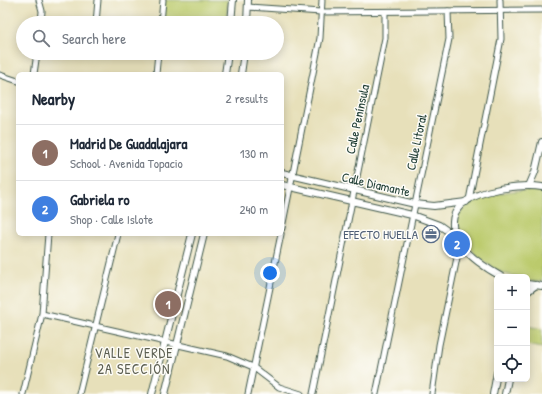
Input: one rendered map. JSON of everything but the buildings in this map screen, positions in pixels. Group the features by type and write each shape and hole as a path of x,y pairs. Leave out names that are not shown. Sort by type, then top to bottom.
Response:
{"street":[{"path":"39,0 42,11 42,16"},
{"path":"97,16 98,0"},
{"path":"162,16 164,0"},
{"path":"232,16 233,0"},
{"path":"247,16 248,0"},
{"path":"284,218 320,38 322,0"},
{"path":"432,394 439,345 458,240 453,227 454,216 468,201 501,39 500,0"},
{"path":"248,7 321,12 385,13 542,10"},
{"name":"Calle Litoral","path":"376,394 449,39 448,11"},
{"name":"Calle Península","path":"313,394 384,38 385,13"},
{"path":"34,72 36,60"},
{"path":"156,72 157,60"},
{"path":"225,72 227,60"},
{"path":"241,72 243,60"},
{"path":"0,75 16,80"},
{"path":"529,186 536,172 542,142"},
{"name":"Calle Diamante","path":"284,174 414,204 434,206 468,201 494,190 529,186 542,187"},
{"name":"Calle Diamante","path":"284,186 412,215 439,225 458,240 477,261 497,274"},
{"path":"23,394 42,314 48,236"},
{"path":"79,394 118,236"},
{"path":"152,394 192,236"},
{"path":"166,394 204,236"},
{"path":"248,394 281,236"},
{"path":"530,290 539,286"},
{"path":"42,314 227,356 254,367 279,387 301,394"},
{"path":"493,394 495,382"},
{"path":"505,394 507,382"}],"green space":[{"path":"164,0 228,0 227,16 162,16"},
{"path":"513,191 542,191 542,282 530,281 530,274 505,274 487,264 462,238 457,224 459,213 468,205 481,198"},
{"path":"530,327 542,329 542,348 530,346"}],"place":[{"name":"EFECTO HUELLA","path":"431,234"},
{"name":"Gabriela ro","path":"457,244"},
{"name":"Madrid De Guadalajara","path":"168,304"}],"district":[{"name":"VALLE VERDE 2A SECCIÓN","path":"134,360"}]}
